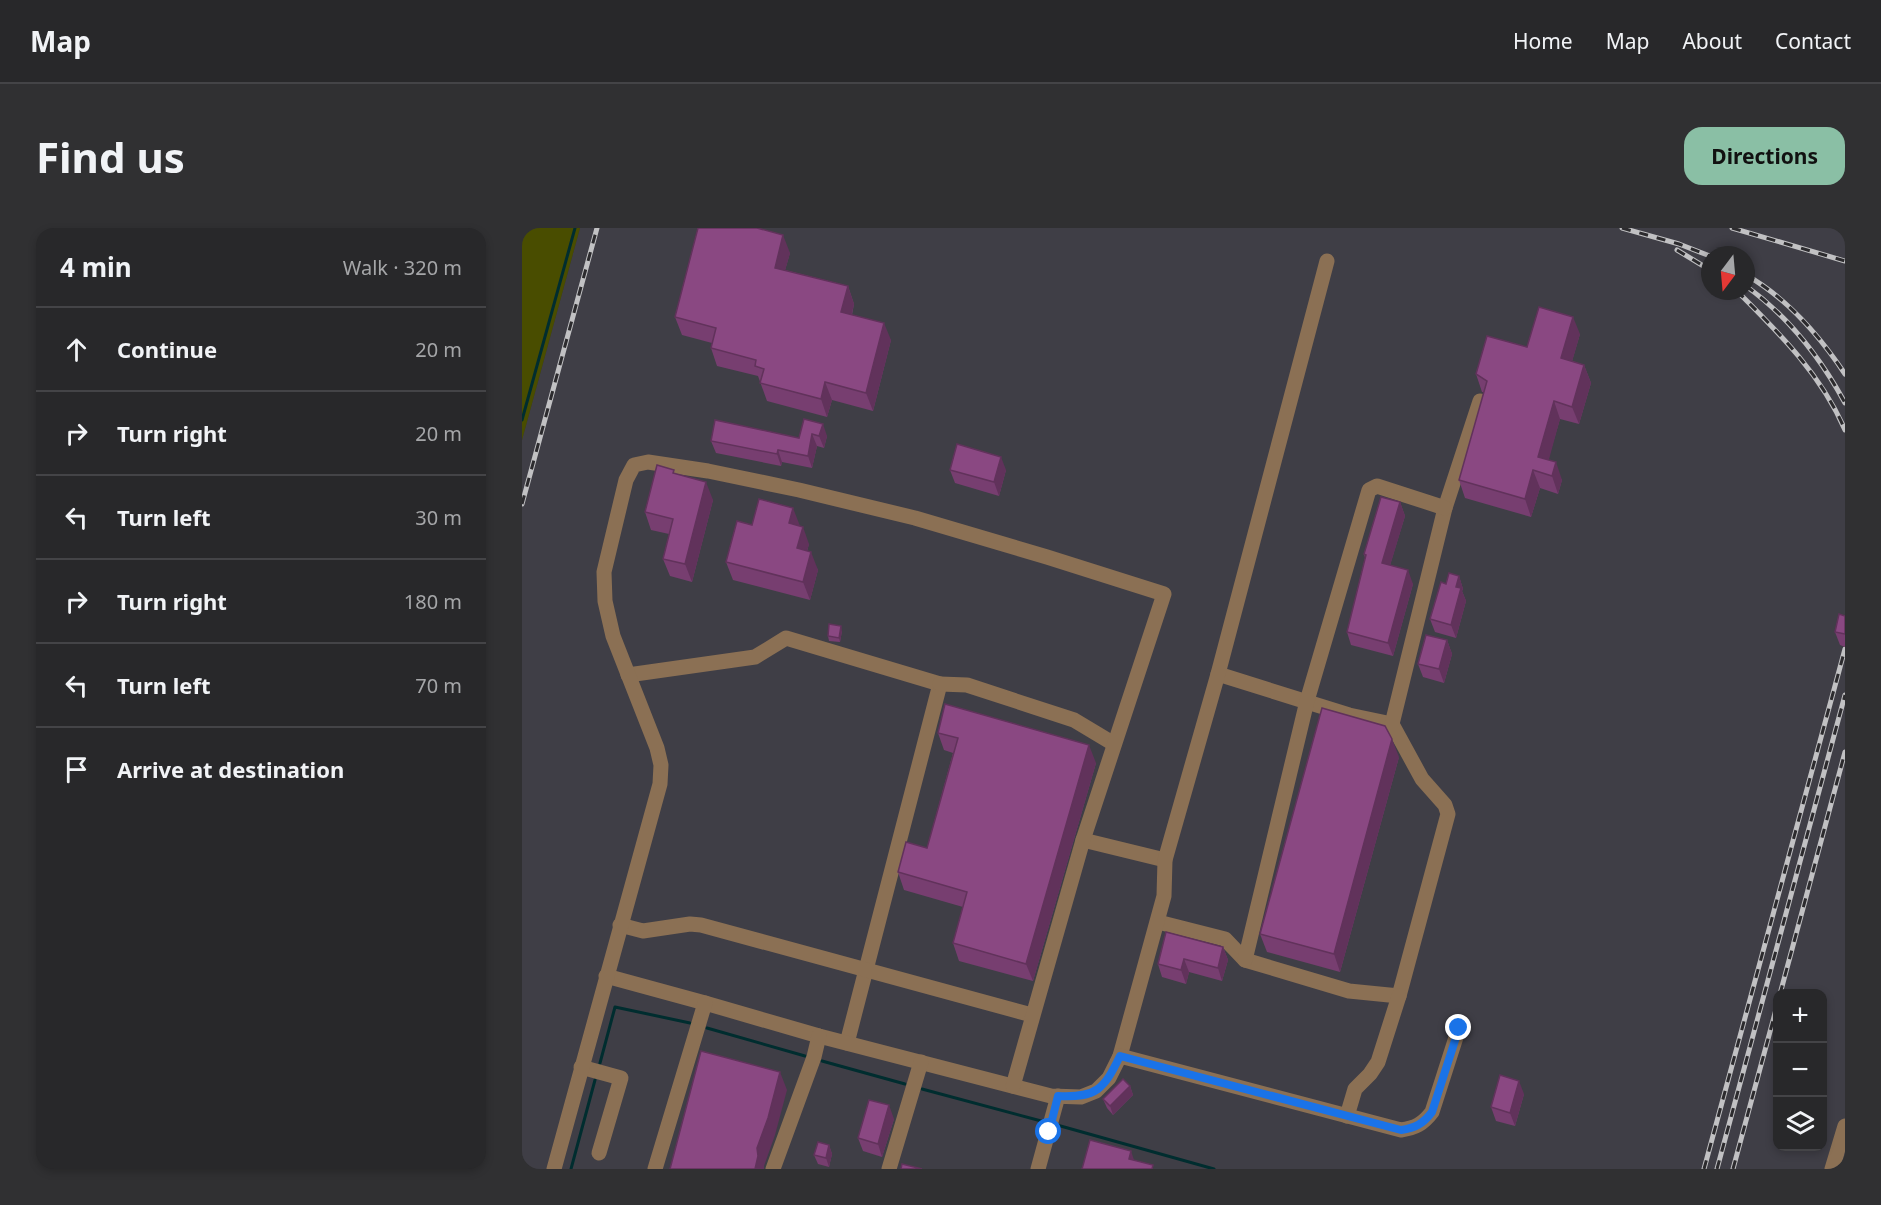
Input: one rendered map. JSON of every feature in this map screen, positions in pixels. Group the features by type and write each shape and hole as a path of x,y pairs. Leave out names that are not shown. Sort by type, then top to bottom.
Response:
{"street":[{"path":"606,976 819,1036 1013,1086 1058,1096 1081,1097 1096,1091 1109,1078 1120,1056 1158,922 1164,896 1166,860 1218,674 1327,261"},
{"path":"1347,1116 1354,1089 1370,1074 1378,1062 1399,996 1448,814 1445,805 1422,779 1392,724 1445,508 1480,401"},
{"path":"554,1169 660,784 661,765 657,747 613,636 605,601 604,572 626,480 634,465 648,462 708,471 800,490 915,518 1164,594 1083,840 1013,1086"},
{"path":"1245,960 1307,701 1369,490 1377,486 1445,508"},
{"path":"628,675 755,657 786,638 940,684 967,685 1074,720 1114,744"},
{"path":"1218,674 1349,715 1392,724"},
{"path":"847,1043 940,684"},
{"path":"1083,840 1166,860"},
{"path":"1158,922 1225,939 1245,960 1348,991 1399,996"},
{"path":"620,925 643,931 690,924 701,925 1032,1015"},
{"path":"655,1169 705,1003"},
{"path":"1120,1056 1401,1130 1413,1128 1425,1121 1432,1112 1459,1028"},
{"path":"773,1169 814,1057 819,1036"},
{"path":"889,1169 921,1062"},
{"path":"582,1067 621,1078 599,1153"},
{"path":"1038,1169 1058,1096"},
{"path":"1832,1169 1845,1126"}],"shaded area":[{"path":"522,228 580,228 522,440"},
{"path":"580,228 1845,228 1845,1169 522,1169 522,440"}],"building":[{"path":"698,228 757,228 783,235 775,268 848,286 841,312 884,323 866,393 825,382 821,399 760,383 764,369 755,366 756,360 711,348 716,328 675,317"},
{"path":"1539,307 1573,317 1561,358 1584,365 1572,407 1554,401 1538,457 1556,462 1552,476 1533,470 1525,499 1459,480 1487,381 1476,374 1487,336 1527,347"},
{"path":"804,419 823,424 819,436 812,434 808,456 778,450 777,454 711,441 715,420 799,438"},
{"path":"957,444 1001,457 994,482 950,470"},
{"path":"657,465 674,470 673,473 706,482 685,564 663,559 673,519 645,512"},
{"path":"1381,497 1400,502 1382,563 1408,570 1388,643 1347,632 1366,555 1364,554"},
{"path":"759,499 793,508 789,523 803,527 797,548 811,552 803,582 726,562 737,521 752,525"},
{"path":"1449,573 1459,576 1456,587 1461,588 1451,625 1430,619 1441,582 1446,584"},
{"path":"1839,614 1845,616 1845,634 1835,632"},
{"path":"829,624 841,626 839,638 828,636"},
{"path":"1426,635 1447,640 1439,669 1418,664"},
{"path":"945,704 1089,745 1026,964 953,943 967,892 898,872 906,842 927,848 958,738 938,733"},
{"path":"1322,708 1385,726 1392,739 1334,954 1260,934"},
{"path":"1166,932 1223,947 1218,968 1184,959 1181,970 1158,964"},
{"path":"701,1051 780,1072 768,1118 757,1148 755,1169 670,1169"},
{"path":"1500,1075 1519,1081 1510,1113 1491,1107"},
{"path":"1123,1079 1130,1086 1110,1106 1103,1099"},
{"path":"869,1100 889,1105 878,1144 858,1138"},
{"path":"1090,1140 1131,1151 1129,1159 1153,1165 1152,1169 1082,1169"},
{"path":"818,1142 829,1145 826,1158 814,1155"},
{"path":"902,1164 922,1169 901,1169"}],"waterway":[{"path":"522,420 575,228"},
{"path":"600,1063 615,1007 690,1023"},
{"path":"707,1028 805,1056"},
{"path":"822,1061 905,1084"},
{"path":"571,1169 595,1080"},
{"path":"922,1089 1045,1122"},
{"path":"1057,1125 1214,1169"}],"railway":[{"path":"522,504 597,228"},
{"path":"1622,228 1701,253"},
{"path":"1732,228 1845,261"},
{"path":"1677,250 1701,265"},
{"path":"1755,280 1801,318 1845,374"},
{"path":"1755,293 1802,339 1825,370 1845,403"},
{"path":"1746,300 1798,355 1811,372 1845,430"},
{"path":"1704,1169 1845,649"},
{"path":"1717,1169 1845,695"},
{"path":"1781,989 1845,752"},
{"path":"1733,1169 1773,1021"}],"route":[{"path":"1049,1132 1058,1096 1081,1097 1096,1091 1109,1078 1120,1056 1401,1130 1413,1128 1425,1121 1432,1112 1459,1028"}]}
